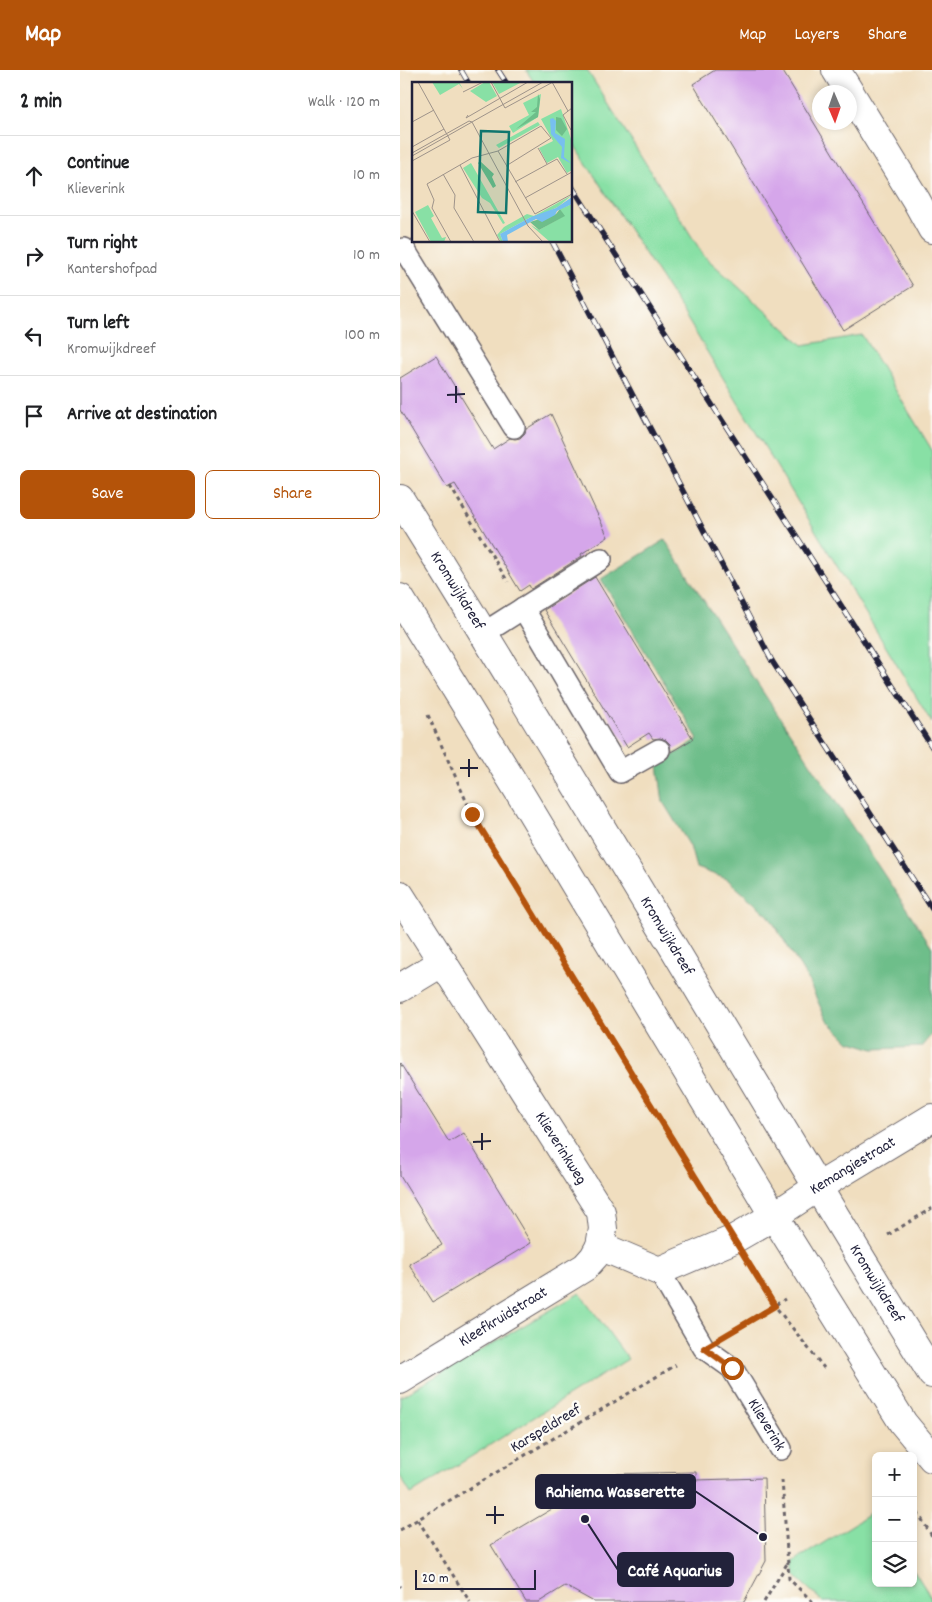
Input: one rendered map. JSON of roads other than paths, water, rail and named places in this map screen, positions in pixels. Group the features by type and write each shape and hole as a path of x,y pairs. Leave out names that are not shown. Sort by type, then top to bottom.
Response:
{"main road":[{"path":"836,70 924,199 932,229"},
{"name":"Kromwijkdreef","path":"400,499 484,633 932,1374"},
{"path":"400,598 524,800 774,1216 903,1423 932,1458"},
{"name":"Klieverinkweg","path":"400,894 601,1212 603,1229 600,1246"},
{"path":"400,988 444,962"},
{"name":"Kemangiestraat","path":"774,1216 932,1118"},
{"path":"600,1246 659,1271 734,1239 774,1216"},
{"name":"Kleefkruidstraat","path":"400,1380 585,1267 594,1257 600,1246"}],"lane":[{"path":"400,252 404,249 514,427"},
{"path":"484,633 601,559"},
{"path":"523,608 620,772 659,750"},
{"name":"Klieverink","path":"659,1271 704,1348 732,1368 781,1449"}],"railway":[{"path":"461,70 468,82"},
{"path":"498,70 506,82"},
{"path":"572,187 932,747"},
{"path":"553,242 772,661 932,909"}],"place":[{"name":"Café Aquarius","path":"585,1519"},
{"name":"Rahiema Wasserette","path":"763,1537"}]}
